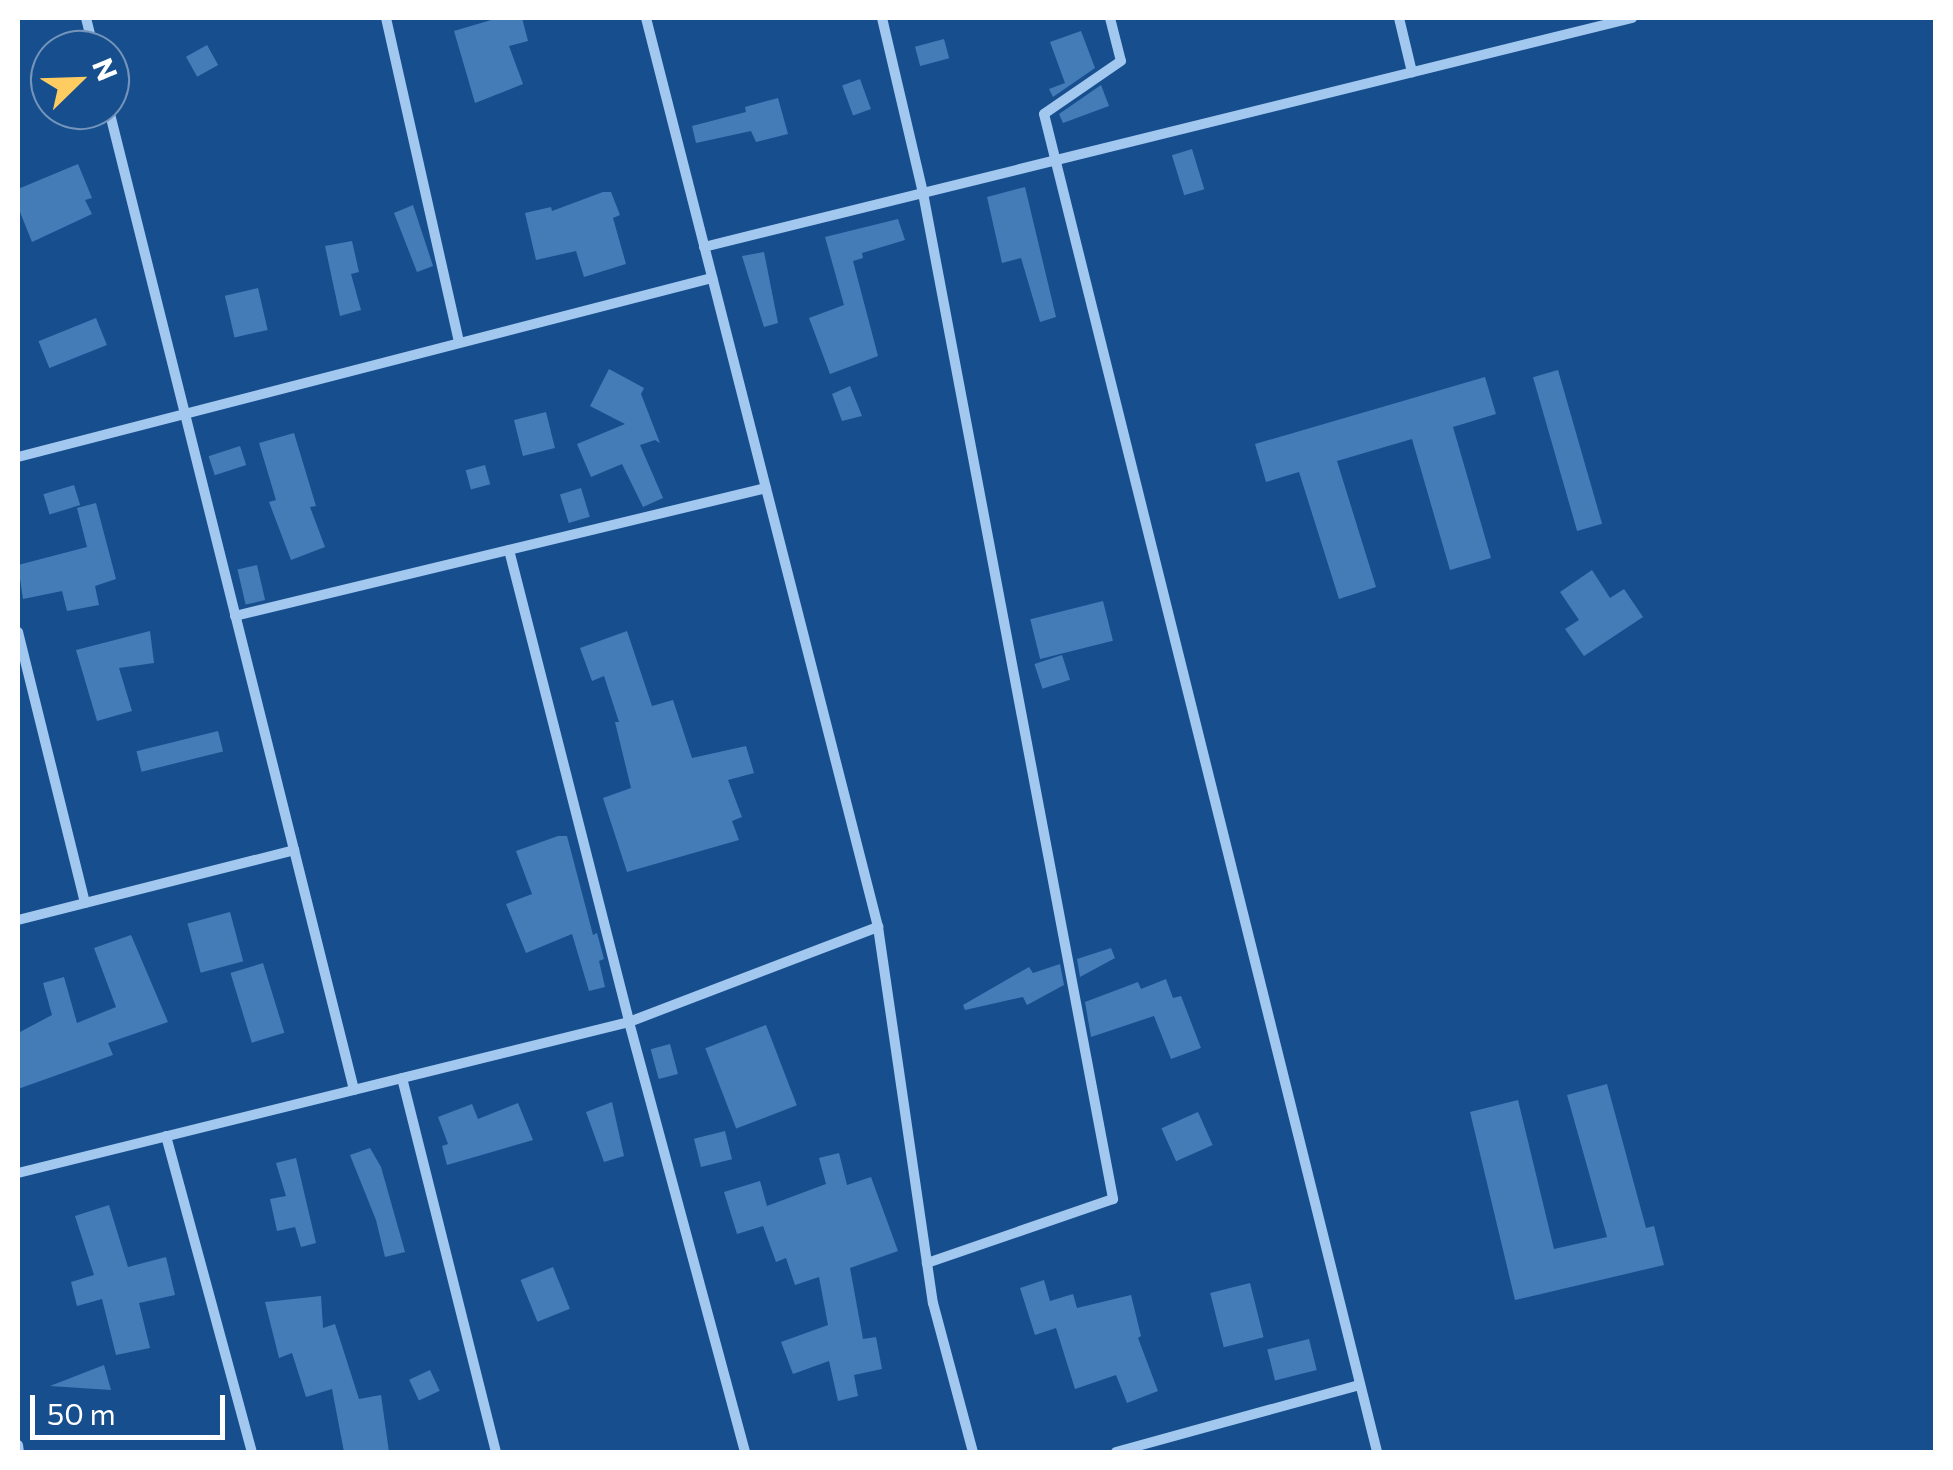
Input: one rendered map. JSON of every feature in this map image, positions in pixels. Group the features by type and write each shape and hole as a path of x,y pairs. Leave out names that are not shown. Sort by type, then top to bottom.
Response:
{"street":[{"path":"386,18 459,342"},
{"path":"646,18 878,927 932,1303 973,1452"},
{"path":"882,18 922,193 1113,1200 927,1263"},
{"path":"1110,18 1121,61 1044,114 1377,1452"},
{"path":"1399,18 1412,72"},
{"path":"704,247 1632,18"},
{"path":"114,130 354,1090"},
{"path":"18,457 712,278"},
{"path":"236,616 766,488"},
{"path":"509,550 628,1022 745,1452"},
{"path":"18,632 85,903"},
{"path":"18,920 294,850"},
{"path":"18,1173 628,1022 878,927"},
{"path":"402,1078 496,1452"},
{"path":"166,1136 252,1452"},
{"path":"1116,1452 1360,1385"},
{"path":"18,1445 19,1452"}],"building":[{"path":"498,18 522,18 528,41 509,46 523,84 475,103 454,31"},
{"path":"1081,31 1095,68 1053,97 1049,89 1065,83 1050,42"},
{"path":"944,39 949,58 920,66 915,47"},
{"path":"207,45 218,65 197,77 186,57"},
{"path":"860,79 871,109 853,116 842,85"},
{"path":"1101,85 1109,106 1063,123 1059,114"},
{"path":"778,98 788,134 756,142 751,131 696,143 692,126 746,112 745,107"},
{"path":"1192,149 1204,189 1184,195 1172,155"},
{"path":"78,164 92,198 85,200 92,214 32,242 18,207 18,189"},
{"path":"1025,187 1056,317 1040,322 1021,258 1002,263 987,197"},
{"path":"611,192 620,215 613,218 626,264 584,277 576,251 536,260 525,213 551,207 552,211"},
{"path":"413,205 433,266 417,272 394,213"},
{"path":"898,219 905,240 862,253 863,258 853,261 878,356 830,374 809,318 844,305 825,237"},
{"path":"352,241 359,272 351,274 361,310 340,316 325,246"},
{"path":"764,252 778,323 764,327 742,256"},
{"path":"258,288 268,330 235,338 225,296"},
{"path":"96,318 107,345 49,368 39,341"},
{"path":"609,369 644,388 641,394 660,443 655,440 640,445 663,498 643,507 622,464 591,477 577,444 625,424 590,406"},
{"path":"1558,370 1602,524 1577,531 1533,377"},
{"path":"1485,377 1496,414 1453,427 1491,558 1450,570 1412,439 1337,461 1376,587 1339,599 1299,472 1266,482 1255,444"},
{"path":"850,386 862,416 842,421 832,394"},
{"path":"546,412 555,448 523,456 514,420"},
{"path":"294,433 316,506 310,507 325,547 291,560 269,502 276,500 259,443"},
{"path":"240,446 246,465 215,475 209,456"},
{"path":"485,465 490,484 471,489 466,470"},
{"path":"74,485 80,505 50,514 43,494"},
{"path":"581,488 590,517 569,523 560,494"},
{"path":"96,503 116,579 95,586 99,605 67,611 62,591 23,599 18,565 87,547 77,508"},
{"path":"257,565 265,600 246,605 238,569"},
{"path":"1592,570 1610,598 1624,589 1643,617 1584,656 1565,629 1579,620 1560,592"},
{"path":"1103,601 1113,641 1040,659 1030,619"},
{"path":"150,631 154,663 119,668 132,711 97,721 76,650"},
{"path":"627,631 652,706 673,700 692,758 746,746 754,773 728,780 742,817 732,821 739,840 627,872 603,798 631,788 615,722 619,722 604,676 592,681 580,648"},
{"path":"1062,655 1070,680 1042,689 1034,664"},
{"path":"218,731 223,751 142,772 136,751"},
{"path":"567,836 593,935 597,933 604,959 599,961 605,987 589,991 572,934 526,953 506,904 532,894 516,851"},
{"path":"230,912 243,961 201,973 187,923"},
{"path":"131,935 168,1022 108,1043 113,1055 18,1089 18,1033 52,1015 43,983 64,977 77,1023 116,1007 94,948"},
{"path":"1111,948 1115,958 1080,977 1077,959"},
{"path":"263,963 284,1033 252,1043 230,973"},
{"path":"1060,964 1064,985 1027,1005 1023,997 965,1010 963,1005 1029,967 1033,973"},
{"path":"1166,979 1173,998 1181,996 1201,1048 1171,1059 1154,1016 1091,1037 1085,1002 1138,982 1141,989"},
{"path":"766,1025 797,1105 736,1129 705,1048"},
{"path":"670,1044 678,1074 659,1079 651,1049"},
{"path":"1607,1084 1646,1228 1654,1226 1664,1265 1515,1300 1470,1112 1518,1100 1554,1249 1607,1237 1567,1095"},
{"path":"612,1102 624,1156 604,1162 586,1112"},
{"path":"518,1103 533,1140 447,1165 442,1146 448,1144 438,1117 472,1104 478,1119"},
{"path":"1198,1112 1213,1145 1176,1161 1161,1128"},
{"path":"725,1131 732,1159 701,1167 694,1139"},
{"path":"370,1148 381,1167 405,1252 385,1257 376,1220 350,1155"},
{"path":"839,1153 847,1185 871,1177 898,1251 850,1268 863,1339 876,1337 882,1369 854,1375 858,1396 838,1401 829,1361 793,1374 781,1342 828,1325 819,1277 795,1285 786,1258 776,1262 763,1226 737,1234 724,1192 760,1181 767,1206 826,1184 819,1158"},
{"path":"296,1158 316,1243 301,1247 295,1227 277,1231 270,1199 286,1196 276,1163"},
{"path":"109,1205 128,1267 166,1257 175,1295 139,1303 150,1348 116,1355 102,1299 77,1306 71,1282 94,1275 75,1216"},
{"path":"553,1267 570,1309 537,1322 521,1280"},
{"path":"1044,1280 1050,1301 1073,1294 1077,1308 1131,1295 1141,1336 1138,1338 1158,1391 1127,1403 1116,1375 1075,1389 1056,1328 1035,1335 1020,1288"},
{"path":"1250,1283 1264,1337 1224,1347 1210,1293"},
{"path":"321,1296 323,1328 335,1324 359,1399 381,1395 389,1452 344,1452 332,1389 306,1397 292,1353 279,1358 265,1302"},
{"path":"1309,1339 1317,1370 1275,1380 1267,1349"},
{"path":"104,1365 111,1390 50,1386"},
{"path":"430,1370 440,1391 419,1401 409,1380"}]}
